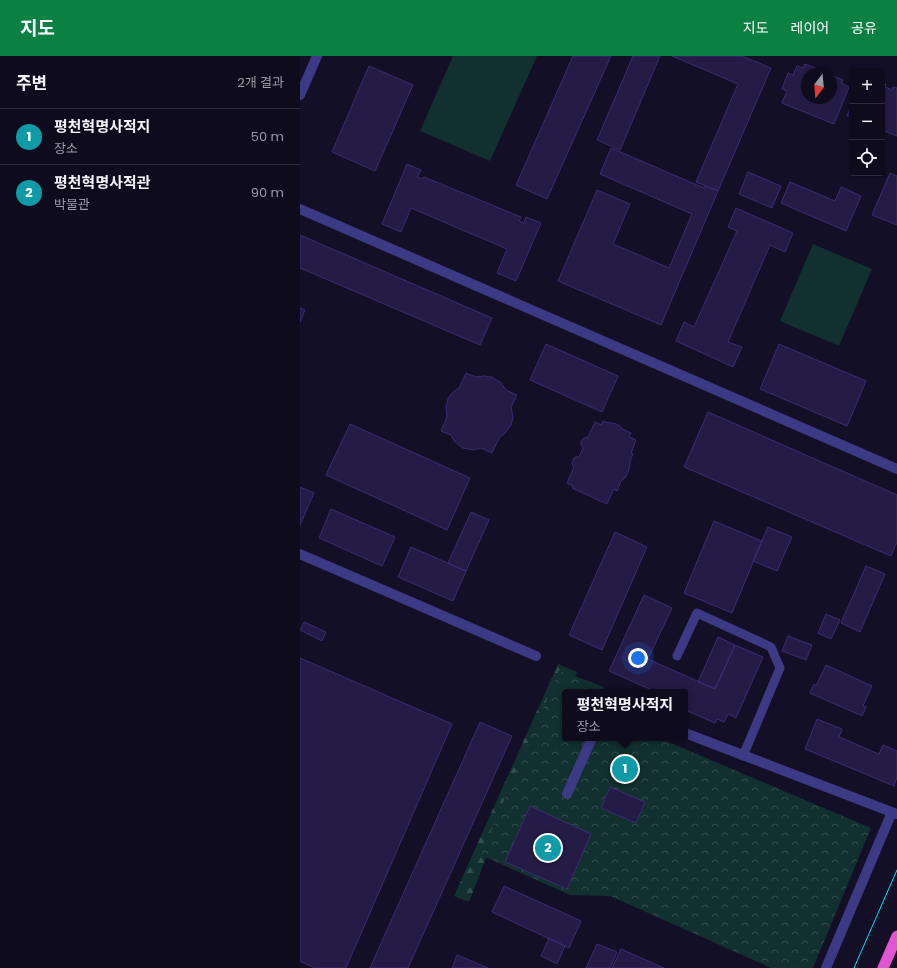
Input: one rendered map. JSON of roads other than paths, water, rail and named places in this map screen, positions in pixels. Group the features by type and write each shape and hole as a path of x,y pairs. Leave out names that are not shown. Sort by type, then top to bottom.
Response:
{"highway":[{"path":"883,968 897,936"}],"street":[{"path":"300,95 317,56"},
{"path":"300,210 897,469"},
{"path":"300,554 536,656"},
{"path":"688,734 894,813 826,968"},
{"path":"567,794 591,741"}],"lane":[{"path":"676,656 697,613 771,647 780,668 743,756"}],"tram line":[{"path":"854,968 897,870"}],"place":[{"name":"평천혁명사적지","path":"625,769"},
{"name":"평천혁명사적관","path":"548,848"}]}
